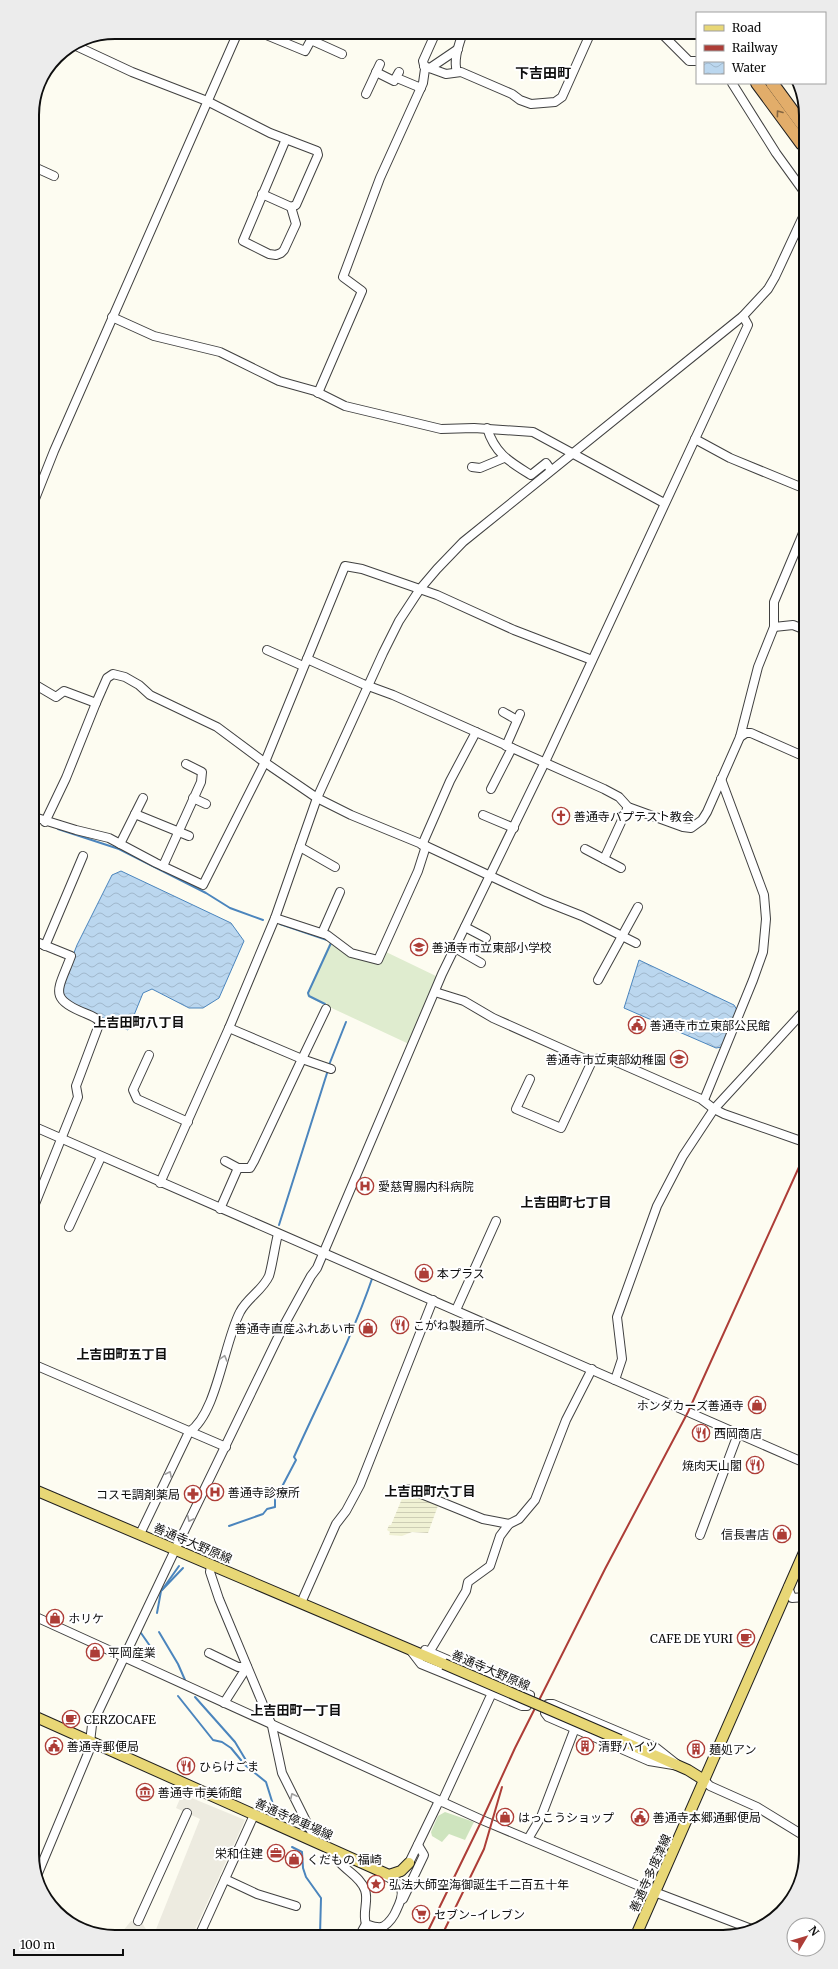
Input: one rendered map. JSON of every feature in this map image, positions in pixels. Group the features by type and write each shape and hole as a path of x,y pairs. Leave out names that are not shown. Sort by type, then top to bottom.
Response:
{"highway":[{"path":"758,84 799,140"},
{"path":"773,84 799,120"}],"main road":[{"name":"善通寺大野原線","path":"39,1492 620,1740 679,1766 704,1780"},
{"path":"704,1780 799,1563"},
{"name":"善通寺停車場線","path":"39,1718 376,1870 389,1875 401,1871 409,1863"},
{"name":"善通寺多度津線","path":"638,1930 704,1780"}],"street":[{"path":"39,489 112,317 235,39"},
{"path":"276,39 305,51 311,40 342,54"},
{"path":"433,39 423,61 427,67 446,74 461,72 512,94 524,102 537,105 555,102 562,97 588,39"},
{"path":"457,72 455,66 461,39"},
{"path":"667,39 689,61 696,61"},
{"path":"80,48 132,72 207,101 286,139 311,147 318,151 318,155 296,204 291,207"},
{"path":"318,393 362,291 343,277 380,178 421,88 427,67 458,50"},
{"path":"366,94 378,68 394,81 398,75 421,88"},
{"path":"733,84 776,153 799,185"},
{"path":"262,194 291,207 296,224 284,250 276,255 260,252 243,241 262,194 286,139"},
{"path":"39,169 54,176"},
{"path":"160,1183 229,1028 275,918 317,798 399,621 420,589 441,564 463,542 743,316 768,289 799,225"},
{"path":"41,1867 89,1751 92,1725 283,1327 323,1254 455,948 514,828 748,325 743,316"},
{"path":"112,317 154,336 220,352 279,382 318,393 345,406 441,429 487,428 533,432 664,503"},
{"path":"487,428 496,448 504,458 531,475 546,463 551,470"},
{"path":"695,438 730,458 799,486"},
{"path":"472,467 480,468 504,458"},
{"path":"267,650 393,695 604,788 619,797 628,807 683,827 691,828 702,820 707,812 740,737 758,668 774,627 774,602 799,543"},
{"path":"39,819 109,838 203,885 265,762 345,566 362,569 437,595 514,630 592,660"},
{"path":"774,627 793,625 799,627"},
{"path":"45,822 66,778 107,678 113,674 125,677 139,685 150,695 217,727 317,798 383,829 424,845 489,877 582,916 636,943"},
{"path":"39,687 56,697 64,691 96,703"},
{"path":"492,789 519,717 503,712"},
{"path":"275,918 322,933 351,953 378,960 418,871 424,845 450,781 476,732"},
{"path":"740,737 746,733 751,733 799,754"},
{"path":"163,866 201,782 202,772 186,764"},
{"path":"704,1100 753,980 762,952 766,919 764,895 721,779"},
{"path":"120,844 143,798"},
{"path":"193,798 206,804"},
{"path":"604,859 628,807"},
{"path":"135,814 189,836"},
{"path":"483,815 514,828"},
{"path":"300,847 335,867"},
{"path":"585,849 621,868"},
{"path":"45,946 83,856"},
{"path":"322,933 340,892"},
{"path":"598,980 638,907"},
{"path":"465,927 486,938"},
{"path":"39,943 71,956 59,989 60,998 69,1007 95,1018 100,1022 76,1086 78,1097 39,1194"},
{"path":"455,948 481,963"},
{"path":"435,992 464,1001 493,1018 587,1060 604,1058 619,1063 704,1100 714,1109 761,1128 799,1140"},
{"path":"225,1161 238,1168 250,1168 326,1009"},
{"path":"616,1380 622,1359 617,1317 657,1206 683,1156 714,1109 799,1016"},
{"path":"229,1028 329,1069"},
{"path":"148,1055 133,1090 137,1099 188,1122"},
{"path":"530,1079 516,1109 561,1128 593,1059"},
{"path":"39,1129 160,1183 323,1254 434,1300 799,1460"},
{"path":"69,1227 101,1157"},
{"path":"220,1209 238,1168"},
{"path":"456,1310 496,1221"},
{"path":"140,1534 189,1432 196,1428 212,1398 230,1338 240,1311 261,1289 269,1275 278,1234"},
{"path":"301,1603 336,1524 346,1511 360,1485 434,1300"},
{"path":"39,1367 226,1447"},
{"path":"430,1651 466,1591 468,1582 490,1566 500,1536 509,1524 519,1519 535,1500 566,1420 592,1369"},
{"path":"700,1535 738,1434"},
{"path":"409,1489 484,1519 509,1524"},
{"path":"211,1565 211,1578 272,1726 282,1773 317,1843"},
{"path":"788,1587 792,1598 799,1597"},
{"path":"39,1618 125,1656 272,1726 440,1801 655,1893 745,1927"},
{"path":"411,1651 430,1651 530,1695 527,1706 522,1706 421,1664 411,1651"},
{"path":"209,1653 238,1668 247,1667"},
{"path":"224,1703 247,1667"},
{"path":"409,1863 492,1693"},
{"path":"548,1704 554,1704 655,1747 679,1766 649,1761 548,1717 545,1713 548,1704"},
{"path":"528,1839 541,1817 575,1728"},
{"path":"704,1780 710,1786 758,1807 799,1833"},
{"path":"138,1921 186,1813"},
{"path":"202,1930 254,1815"},
{"path":"366,1924 377,1928 384,1926 393,1916 406,1895 424,1855 418,1845"},
{"path":"334,1851 336,1859 364,1888 366,1896 364,1917 366,1924 363,1930"},
{"path":"348,1871 348,1865 354,1860"},
{"path":"376,1870 380,1874 394,1880 401,1887 402,1900"},
{"path":"225,1879 257,1894 296,1906"}],"green space":[{"path":"332,942 379,963 384,951 438,977 409,1044 308,997 307,994 329,944"},
{"path":"406,1489 439,1503 428,1533 412,1532 402,1536 389,1535 390,1532 387,1530 389,1525 391,1525"},
{"path":"445,1812 474,1822 465,1840 449,1834 442,1842 432,1836 431,1832 438,1816"}],"shaded area":[{"path":"182,1794 245,1820 195,1930 156,1930 200,1819 176,1808"},
{"path":"131,1921 138,1921 142,1923 146,1930 124,1930"}],"water":[{"path":"121,871 231,923 244,941 219,998 203,1008 189,1008 152,989 143,993 128,1030 68,1001 60,989 77,945 112,875"},
{"path":"639,960 734,1005 737,1010 722,1047 716,1048 624,1008"}],"waterway":[{"path":"58,829 119,849 206,893 230,908 263,920"},
{"path":"280,924 327,940"},
{"path":"325,1004 309,996 308,993 331,943"},
{"path":"329,1065 346,1022"},
{"path":"279,1225 328,1070"},
{"path":"229,1526 263,1514 267,1509 275,1507 275,1500 296,1460 294,1457 346,1345 373,1276"},
{"path":"162,1590 179,1566"},
{"path":"157,1613 161,1591 183,1568"},
{"path":"159,1632 178,1664 185,1680"},
{"path":"141,1633 150,1646"},
{"path":"178,1696 213,1740 222,1742 231,1748 245,1765 266,1782 276,1814"},
{"path":"195,1697 235,1742 250,1767"},
{"path":"292,1847 302,1852 303,1868 306,1877 321,1898 320,1930"}],"railway":[{"path":"428,1930 515,1748 605,1569 688,1412 799,1167"},
{"path":"444,1930 484,1849 502,1787"}],"place":[{"name":"善通寺バプテスト教会","path":"561,816"},
{"name":"善通寺市立東部小学校","path":"419,947"},
{"name":"善通寺市立東部公民館","path":"637,1025"},
{"name":"善通寺市立東部幼稚園","path":"679,1059"},
{"name":"愛慈胃腸内科病院","path":"365,1186"},
{"name":"本プラス","path":"424,1273"},
{"name":"こがね製麺所","path":"400,1325"},
{"name":"善通寺直産ふれあい市","path":"368,1328"},
{"name":"ホンダカーズ善通寺","path":"757,1405"},
{"name":"西岡商店","path":"701,1433"},
{"name":"焼肉天山閣","path":"755,1465"},
{"name":"善通寺診療所","path":"215,1492"},
{"name":"コスモ調剤薬局","path":"193,1494"},
{"name":"信長書店","path":"782,1534"},
{"name":"ホリケ","path":"55,1618"},
{"name":"CAFE DE YURI","path":"746,1638"},
{"name":"平岡産業","path":"95,1652"},
{"name":"CERZOCAFE","path":"71,1719"},
{"name":"善通寺郵便局","path":"54,1746"},
{"name":"清野ハイツ","path":"585,1746"},
{"name":"麺処アン","path":"696,1749"},
{"name":"ひらけごま","path":"186,1766"},
{"name":"善通寺市美術館","path":"145,1792"},
{"name":"はっこうショップ","path":"505,1817"},
{"name":"善通寺本郷通郵便局","path":"640,1817"},
{"name":"栄和住建","path":"276,1853"},
{"name":"くだもの 福崎","path":"294,1859"},
{"name":"弘法大師空海御誕生千二百五十年","path":"376,1884"},
{"name":"セブン-イレブン","path":"421,1914"}],"district":[{"name":"下吉田町","path":"543,73"},
{"name":"上吉田町八丁目","path":"139,1022"},
{"name":"上吉田町七丁目","path":"566,1202"},
{"name":"上吉田町五丁目","path":"122,1354"},
{"name":"上吉田町六丁目","path":"430,1491"},
{"name":"上吉田町一丁目","path":"296,1710"}]}
